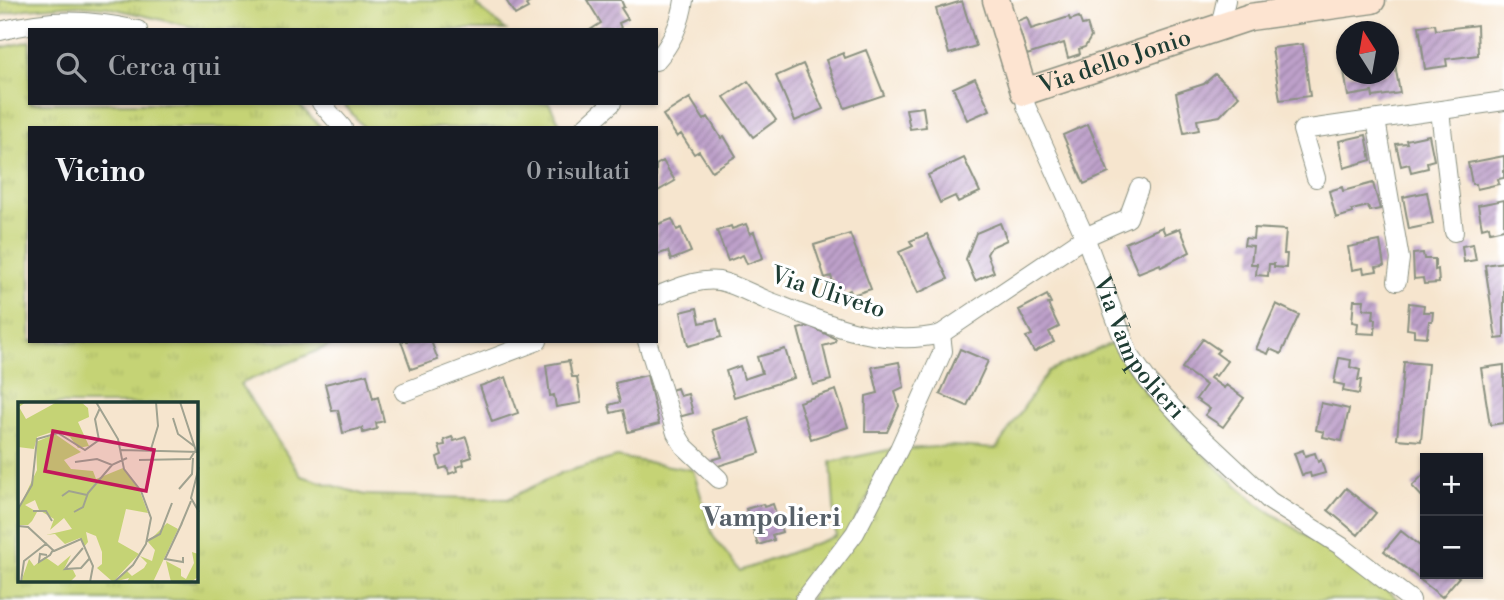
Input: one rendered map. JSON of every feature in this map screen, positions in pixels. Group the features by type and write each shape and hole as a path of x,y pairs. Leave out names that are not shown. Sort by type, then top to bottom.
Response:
{"street":[{"path":"658,58 674,35 682,15 684,0"},
{"name":"Via Vampolieri","path":"996,0 1026,106 1085,237 1129,354 1149,382 1196,432 1270,501 1342,547 1411,600"},
{"path":"1220,26 1226,0"},
{"name":"Via dello Jonio","path":"1024,92 1250,17 1372,0"},
{"path":"0,31 27,24 79,20 126,28"},
{"path":"1316,178 1302,130 1504,101"},
{"path":"323,105 341,126"},
{"path":"586,126 610,105"},
{"path":"1440,111 1454,232"},
{"path":"1376,120 1400,259 1397,281"},
{"name":"Via Uliveto","path":"658,295 690,283 720,281 849,331 890,339 920,339 941,334 1085,237 1128,218 1139,188"},
{"path":"804,600 855,533 899,449 943,351 941,334"},
{"path":"404,392 533,343"},
{"path":"649,343 676,433 684,446 719,479"}],"green space":[{"path":"0,0 479,0 476,5 504,28 196,28 107,7 78,5 25,9 0,15"},
{"path":"28,41 28,105 299,105 320,126 28,126 28,343 335,343 240,384 301,476 365,495 508,499 561,473 617,457 693,470 713,536 740,571 836,536 831,462 893,449 848,535 799,600 0,600 0,48"},
{"path":"345,105 550,105 561,126 362,126"},
{"path":"1112,343 1143,389 1180,431 1220,470 1261,506 1399,600 809,600 905,449 953,446 996,449 1048,371"}],"building":[{"path":"506,0 534,0 526,5 528,8 515,15"},
{"path":"587,0 621,0 624,7 621,8 628,19 619,23 621,28 593,28 601,23"},
{"path":"962,1 976,46 949,54 936,9"},
{"path":"1027,17 1031,29 1069,17 1070,20 1079,17 1082,25 1087,24 1091,37 1085,47 1079,49 1080,54 1068,58 1064,43 1027,55 1017,21"},
{"path":"1435,24 1436,30 1477,25 1478,55 1446,59 1447,66 1425,69 1419,26"},
{"path":"1303,44 1310,96 1280,100 1272,48"},
{"path":"866,50 884,95 845,108 826,60 843,53 845,58"},
{"path":"803,64 823,109 795,121 776,76"},
{"path":"1215,74 1239,96 1220,116 1197,120 1199,130 1184,133 1176,93 1204,84"},
{"path":"975,78 990,110 967,120 953,88"},
{"path":"748,81 776,120 753,137 724,97"},
{"path":"1346,84 1398,84 1400,93 1373,97 1372,92 1348,96"},
{"path":"690,98 704,120 708,117 721,138 724,136 736,156 712,171 699,151 694,154 681,134 677,137 663,115"},
{"path":"923,107 926,127 910,129 906,109"},
{"path":"1088,124 1109,173 1084,184 1063,135"},
{"path":"1366,135 1371,160 1344,168 1339,141"},
{"path":"1429,135 1434,160 1427,162 1428,168 1411,172 1409,164 1401,166 1396,144"},
{"path":"1504,156 1504,178 1498,179 1499,184 1477,189 1476,184 1472,184 1468,163"},
{"path":"964,158 980,192 958,202 955,196 940,203 928,175"},
{"path":"663,161 675,181 658,191 658,164"},
{"path":"1373,183 1380,209 1370,211 1368,206 1336,218 1329,191 1342,187 1343,191"},
{"path":"1427,192 1433,224 1409,229 1403,197"},
{"path":"1504,200 1504,229 1490,232 1489,226 1482,228 1478,205"},
{"path":"672,219 677,230 681,228 691,252 671,260 668,251 658,254 658,224"},
{"path":"1000,223 1007,240 991,247 987,254 994,272 975,281 966,259 976,233"},
{"path":"746,224 750,234 754,232 763,258 747,264 743,255 728,261 717,231"},
{"path":"1162,227 1165,234 1180,228 1190,252 1161,267 1160,264 1138,273 1125,243"},
{"path":"1254,228 1286,230 1286,268 1269,264 1268,276 1256,275 1257,264 1251,264 1253,246 1244,245 1245,238 1253,239"},
{"path":"850,234 871,289 852,295 850,290 837,295 831,276 825,278 814,245"},
{"path":"927,234 948,279 918,293 899,252 913,246 910,241"},
{"path":"1380,241 1384,266 1376,267 1377,271 1364,273 1363,268 1352,270 1348,247"},
{"path":"1473,244 1476,260 1464,262 1462,246"},
{"path":"1423,253 1424,259 1435,259 1439,283 1424,284 1423,278 1414,279 1413,254"},
{"path":"1504,262 1504,338 1496,339 1485,265"},
{"path":"1047,295 1051,303 1048,304 1059,327 1049,332 1054,342 1034,352 1026,337 1032,335 1019,310"},
{"path":"1354,300 1364,300 1363,309 1374,310 1375,334 1357,333 1358,323 1352,322"},
{"path":"1409,303 1424,305 1423,312 1433,312 1427,337 1414,336 1414,330 1407,329"},
{"path":"1276,304 1299,315 1281,354 1270,349 1268,354 1256,349"},
{"path":"697,308 700,323 717,319 721,337 688,346 681,312"},
{"path":"810,326 836,339 834,343 823,346 831,380 813,385 798,329"},
{"path":"1203,339 1219,350 1216,353 1227,361 1216,376 1213,374 1210,378 1244,398 1223,427 1205,415 1210,409 1196,399 1206,385 1182,368"},
{"path":"402,343 432,343 438,360 411,369"},
{"path":"785,349 794,378 734,397 726,371 740,366 744,379 762,373 757,357"},
{"path":"960,349 988,361 967,406 940,394"},
{"path":"1339,358 1351,360 1350,367 1360,370 1359,394 1343,391 1344,385 1334,383"},
{"path":"569,361 572,377 577,377 581,403 556,407 554,395 550,396 546,365"},
{"path":"899,362 904,387 895,391 899,406 887,432 865,432 866,396 878,393 872,367"},
{"path":"1404,362 1428,364 1421,441 1397,439"},
{"path":"1504,365 1504,423 1490,425 1481,368"},
{"path":"367,374 373,399 378,397 384,421 376,423 377,429 363,433 362,428 343,433 338,410 332,411 325,384"},
{"path":"647,375 659,424 628,432 623,410 611,413 609,405 620,402 615,383"},
{"path":"506,377 518,413 492,422 480,386"},
{"path":"677,388 680,396 688,394 693,413 679,417 671,390"},
{"path":"836,390 848,427 811,439 799,402"},
{"path":"1321,403 1349,409 1342,441 1323,437 1324,432 1316,430"},
{"path":"749,418 760,453 715,467 708,461 722,457 713,430"},
{"path":"452,437 454,441 466,437 472,457 463,460 464,465 456,467 457,471 449,474 447,467 440,469 437,457 442,455 439,446 445,445 444,440"},
{"path":"1303,450 1305,456 1315,453 1318,462 1321,460 1325,473 1311,477 1310,473 1302,475 1294,453"},
{"path":"1420,478 1420,495 1412,486"},
{"path":"1346,488 1376,513 1358,535 1328,510"},
{"path":"763,504 764,507 773,504 782,532 772,535 774,540 758,545 746,509"},
{"path":"1401,531 1420,546 1420,579 1457,579 1442,597 1384,551"}],"district":[{"name":"Vampolieri","path":"772,518"}]}
